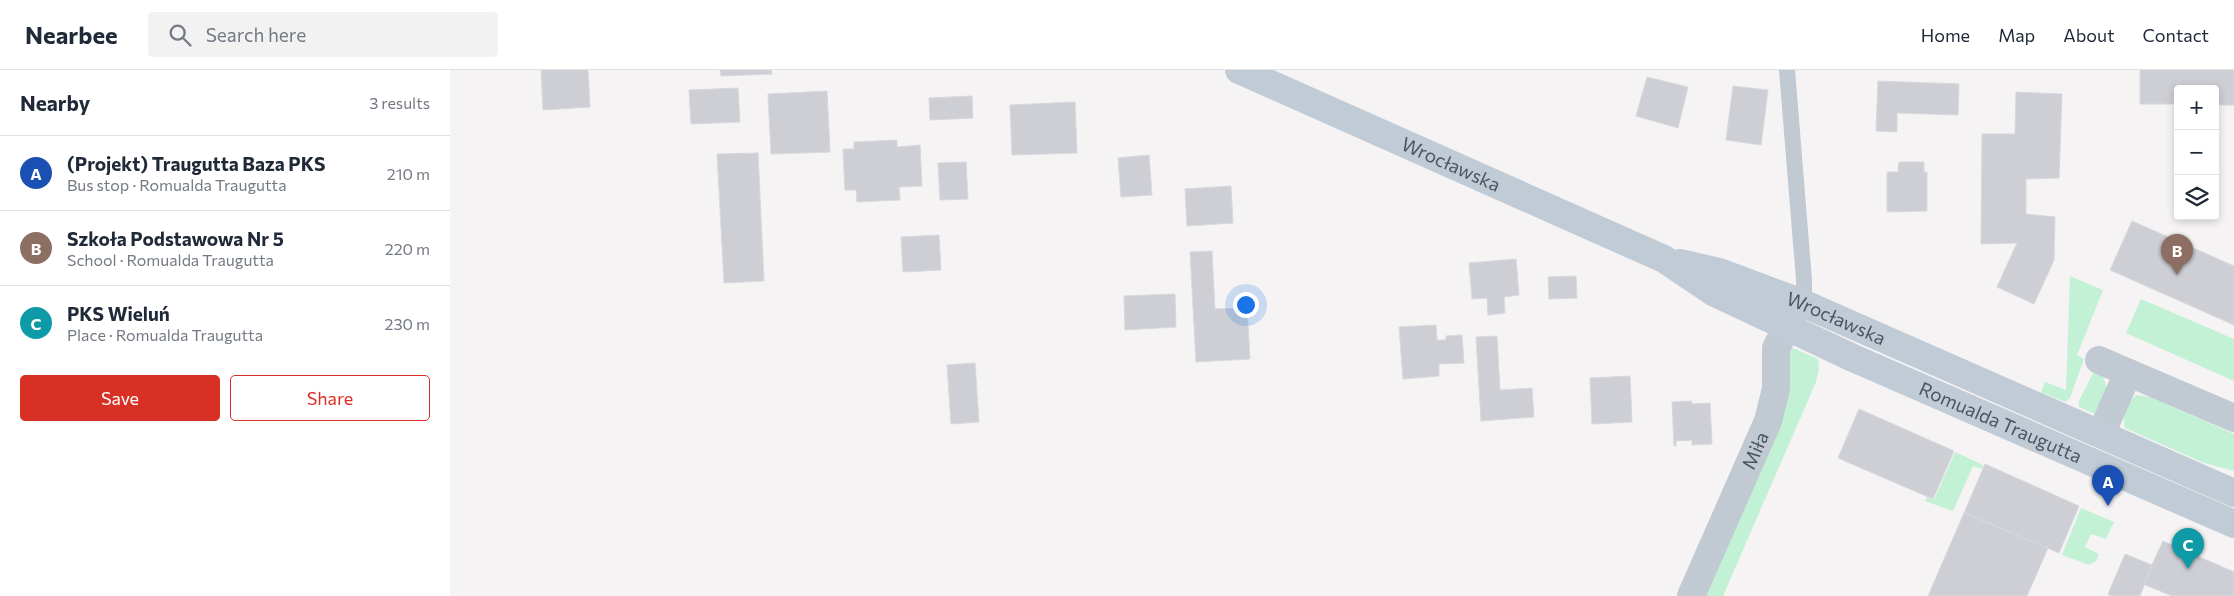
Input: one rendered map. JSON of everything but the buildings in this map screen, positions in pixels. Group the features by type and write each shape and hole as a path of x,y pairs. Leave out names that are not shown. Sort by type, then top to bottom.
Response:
{"street":[{"name":"Wrocławska","path":"1239,70 1664,260 1712,292 1822,343"},
{"name":"Wrocławska","path":"1664,260 1719,272 1800,302 1948,367"},
{"name":"Miła","path":"1691,596 1768,421 1776,389 1776,348 1800,302"},
{"name":"Romualda Traugutta","path":"1822,343 2234,524"},
{"path":"2099,360 2234,418"},
{"name":"Romualda Traugutta","path":"1948,367 2234,493"},
{"path":"2101,434 2128,373"}],"lane":[{"path":"1787,70 1804,280 1804,294 1800,302"}],"green space":[{"path":"2070,276 2103,290 2077,355 2084,359 2070,398 2065,402 2041,392 2045,382 2066,390"},
{"path":"2141,299 2234,339 2234,381 2126,333"},
{"path":"1786,345 1818,359 1819,369 1816,382 1723,596 1697,596"},
{"path":"2095,369 2103,376 2108,393 2095,414 2079,407 2079,401"},
{"path":"2136,395 2150,397 2234,434 2234,471 2204,463 2125,428 2126,410"},
{"path":"1955,452 1983,465 1982,469 1973,466 1953,511 1925,501 1927,497 1934,500"},
{"path":"2081,508 2114,522 2106,539 2091,534 2085,547 2099,554 2096,561 2089,565 2062,555"}],"place":[{"name":"Szkoła Podstawowa Nr 5","path":"2177,275"},
{"name":"(Projekt) Traugutta Baza PKS","path":"2108,506"},
{"name":"PKS Wieluń","path":"2188,569"}]}
